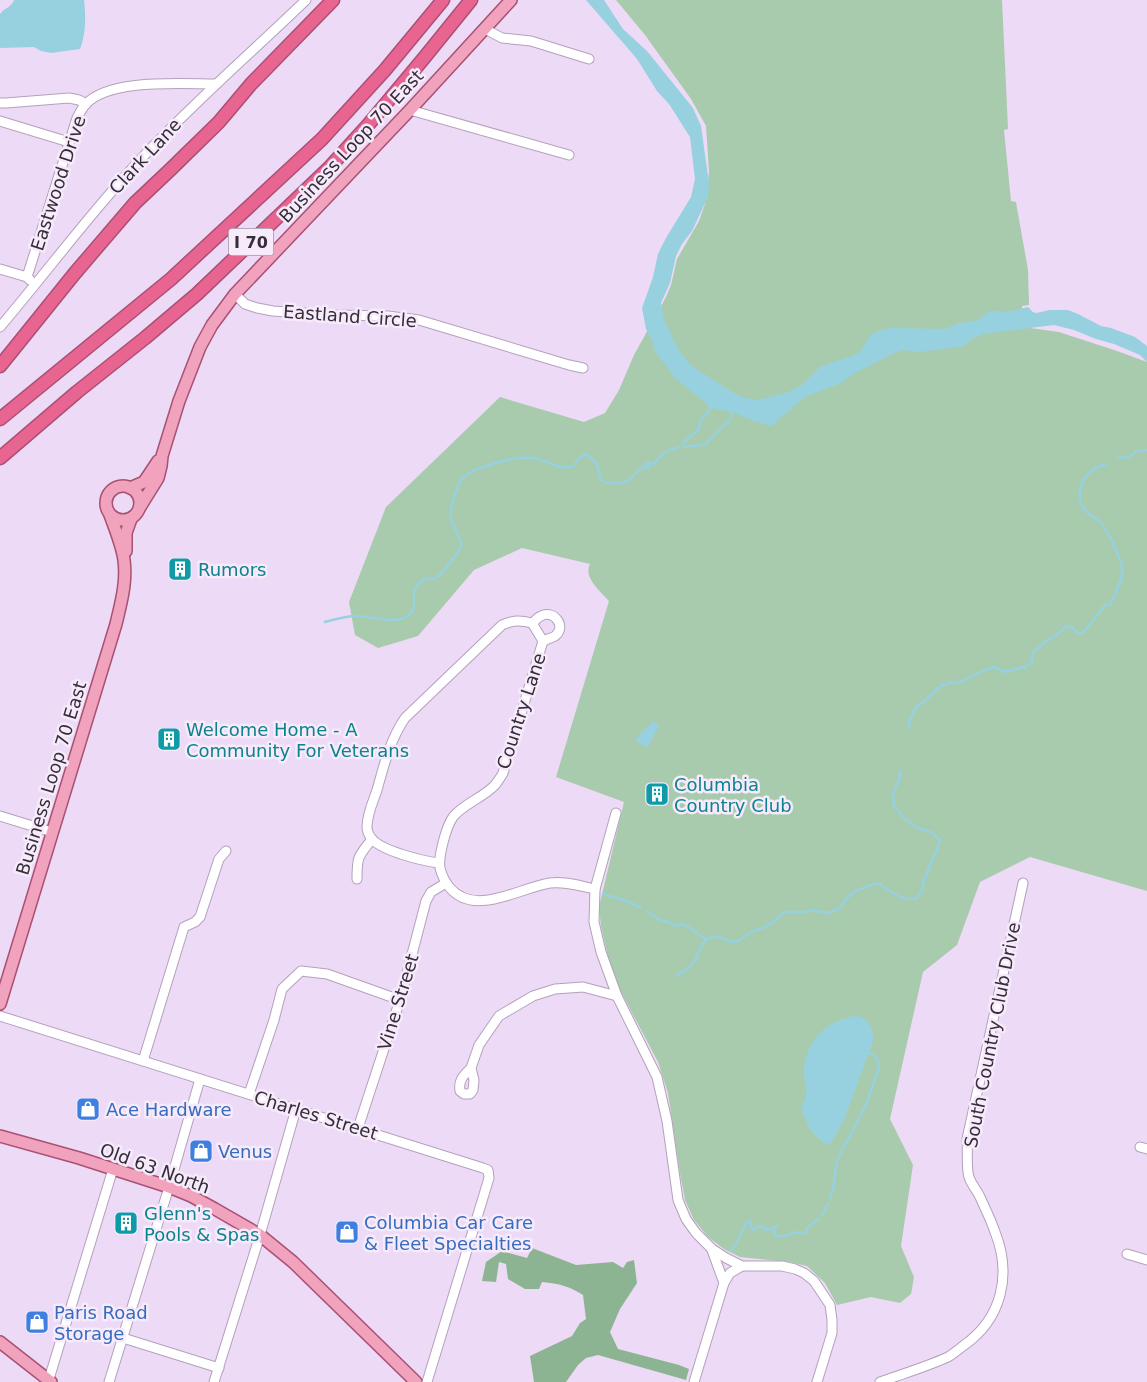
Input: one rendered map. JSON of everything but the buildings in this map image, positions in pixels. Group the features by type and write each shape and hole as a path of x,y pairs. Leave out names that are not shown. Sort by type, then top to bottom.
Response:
{"highway":[{"path":"0,366 75,273 135,203 219,122 251,84 333,0"},
{"name":"I 70","path":"0,419 171,279 322,139 385,70 443,0"},
{"name":"I 70","path":"0,458 197,294 328,168 368,125 471,0"}],"main road":[{"name":"Business Loop 70 East","path":"140,507 158,478 162,456 179,401 200,347 212,325 234,294 512,0"},
{"name":"Business Loop 70 East","path":"130,488 140,485 148,478 162,456"},
{"path":"122,486 136,492 140,499 140,507 137,514 131,519 116,519 110,514 106,500 109,493 115,488 122,486"},
{"name":"Business Loop 70 East","path":"0,1004 116,624 125,580 124,560 110,514"},
{"name":"Business Loop 70 East","path":"124,560 127,547 126,532 131,519"},
{"name":"Old 63 North","path":"0,1136 169,1187 216,1209 260,1235 293,1262 416,1382"},
{"path":"0,1145 27,1143"},
{"path":"0,1342 50,1381"}],"street":[{"name":"Clark Lane","path":"0,327 138,162 216,84 306,0"},
{"path":"485,29 502,38 531,41 589,60"},
{"name":"Eastwood Drive","path":"27,277 77,118 86,104 99,95 118,87 150,84 216,84"},
{"path":"0,103 69,98 86,104"},
{"path":"410,110 569,155"},
{"path":"0,121 69,142"},
{"path":"0,269 27,277 36,285"},
{"name":"Eastland Circle","path":"234,294 245,304 265,310 334,315 388,316 420,320 583,368"},
{"path":"543,641 554,636 559,631 560,625 558,620 552,615 540,616 532,623 512,620 502,625 405,718 391,743 368,817 367,830 372,839 385,848 425,861 439,863 446,883 456,896 471,901 485,901 550,883 595,888"},
{"name":"Country Lane","path":"439,863 446,828 454,816 494,786 503,773 543,641 532,623"},
{"path":"616,813 595,888 594,922 601,952 617,996 657,1077 667,1121 678,1200 686,1219 696,1233 712,1249 742,1266 782,1266 795,1269 814,1281 824,1294 830,1306 832,1333 817,1382"},
{"path":"0,816 52,832"},
{"path":"357,879 357,862 372,839"},
{"path":"143,1061 184,927 195,922 200,917 219,859 226,851"},
{"name":"Vine Street","path":"358,1128 400,1000 426,901 431,892 446,883"},
{"name":"South Country Club Drive","path":"880,1382 949,1356 971,1341 988,1322 999,1299 1003,1284 1001,1253 995,1232 980,1196 968,1176 968,1139 1023,883"},
{"path":"249,1094 274,1020 282,989 301,971 326,974 400,1000"},
{"path":"471,1068 479,1045 499,1016 533,996 555,989 583,987 617,996"},
{"name":"Charles Street","path":"0,1016 488,1170 489,1178 427,1382"},
{"path":"109,1382 200,1079"},
{"path":"214,1382 260,1235 296,1109"},
{"path":"50,1381 113,1169"},
{"path":"712,1249 724,1283"},
{"path":"1127,1254 1147,1260"},
{"path":"694,1382 724,1283 730,1273 742,1266"},
{"path":"123,1338 219,1368"}],"shaded area":[{"path":"14,0 84,0 85,25 80,49 51,53 34,47 0,48 0,14"},
{"path":"586,0 604,0 623,29 647,51 693,108 701,126 709,183 708,197 692,231 676,256 670,283 661,303 664,320 679,351 698,370 737,395 758,400 788,392 802,385 820,367 859,353 875,332 891,328 944,329 960,323 979,320 986,313 993,311 1007,312 1028,307 1036,313 1050,310 1068,310 1101,326 1135,337 1147,346 1147,362 1140,355 1114,344 1054,325 983,334 972,339 964,346 919,352 904,350 894,353 855,373 841,383 805,397 771,426 735,413 712,408 675,378 655,351 646,329 642,308 653,277 658,254 691,197 695,179 690,137 637,59"},
{"name":"Columbia Country Club","path":"616,0 1002,0 1008,129 1004,130 1011,201 1016,202 1028,270 1029,305 1022,306 1023,327 1059,332 1147,362 1147,891 1030,857 980,882 957,945 923,972 890,1119 913,1165 901,1246 914,1277 911,1294 900,1303 871,1297 837,1305 825,1283 807,1266 789,1262 740,1257 724,1249 708,1237 694,1220 685,1200 668,1093 658,1062 618,986 608,957 601,926 599,907 624,802 556,777 609,601 591,579 588,569 590,564 522,548 474,570 418,636 378,648 355,635 349,602 386,507 500,397 584,422 605,413 619,390 634,355 666,297 677,259 699,221 705,204 709,172 706,126 691,99 645,35"},
{"path":"653,721 659,726 647,748 635,740"},
{"path":"854,1016 866,1020 871,1027 873,1041 844,1120 831,1143 825,1144 810,1130 801,1108 806,1098 805,1060 819,1033 838,1021"},
{"path":"532,1248 576,1265 613,1262 623,1268 627,1262 634,1260 637,1283 620,1309 610,1332 618,1349 689,1369 686,1380 598,1355 586,1358 578,1365 566,1382 534,1382 530,1356 572,1336 580,1323 586,1319 583,1295 564,1286 542,1282 539,1289 525,1289 508,1279 506,1264 499,1262 496,1282 482,1281 486,1262 502,1251 527,1258"}],"waterway":[{"path":"683,443 699,429 701,419 708,413 711,404"},
{"path":"684,447 706,444 729,422 734,410"},
{"path":"325,622 353,616 396,620 402,619 412,612 415,588 418,583 424,579 433,579 442,573 460,548 460,539 451,520 452,505 461,480 474,471 495,463 517,458 533,458 569,467 574,466 584,454 592,458 602,481 619,483 630,479 641,468 648,468 646,463 654,464 665,453 679,447"},
{"path":"1118,458 1129,457 1136,452 1147,450"},
{"path":"909,728 915,709 941,686 952,682 959,683 995,667 1006,672 1025,667 1032,662 1032,654 1046,641 1067,626 1073,628 1077,633 1083,633 1105,605 1110,605 1122,577 1121,564 1114,545 1104,527 1083,508 1080,499 1083,480 1095,468 1106,464"},
{"path":"647,911 659,920 677,926 680,924 688,927 707,939 717,937 731,942 738,941 751,932 765,927 785,912 811,910 828,913 839,909 855,891 874,884 879,884 900,897 916,899 922,891 924,879 940,840 933,833 918,828 905,819 894,806 893,792 899,780 900,771"},
{"path":"603,894 640,907"},
{"path":"676,976 692,964 706,940"},
{"path":"830,1199 837,1160 865,1107 878,1071 879,1063 875,1056 867,1052"},
{"path":"822,1215 828,1204"},
{"path":"774,1229 775,1235 780,1236 806,1233 807,1228 819,1218"},
{"path":"730,1251 737,1244 744,1227 749,1221 751,1222 751,1228 754,1230 760,1226 764,1226 766,1230 772,1229 777,1225"}],"place":[{"name":"Rumors","path":"180,569"},
{"name":"Welcome Home - A Community For Veterans","path":"169,739"},
{"name":"Columbia Country Club","path":"657,794"},
{"name":"Ace Hardware","path":"88,1109"},
{"name":"Venus","path":"201,1151"},
{"name":"Glenn's Pools & Spas","path":"126,1223"},
{"name":"Columbia Car Care & Fleet Specialties","path":"347,1232"},
{"name":"Paris Road Storage","path":"37,1322"}]}
